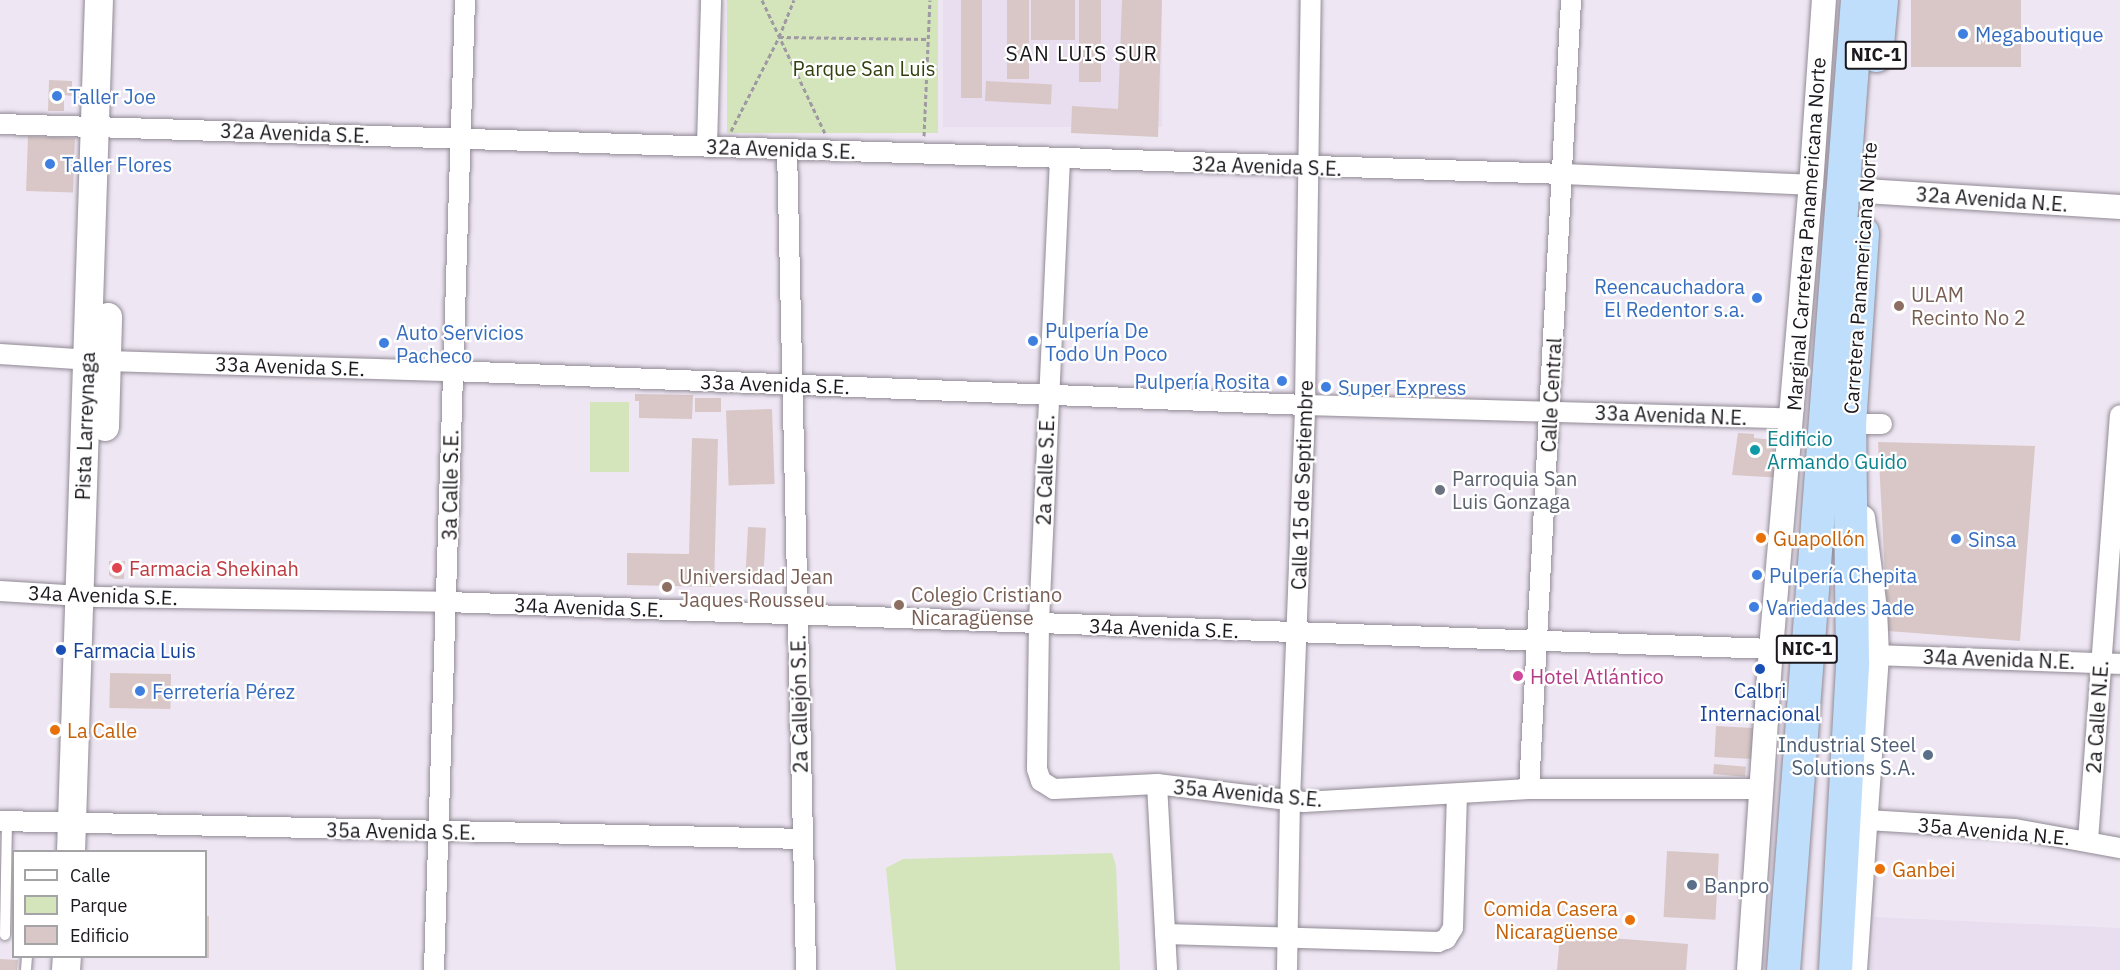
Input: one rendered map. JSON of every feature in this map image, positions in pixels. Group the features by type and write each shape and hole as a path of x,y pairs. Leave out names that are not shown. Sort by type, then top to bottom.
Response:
{"highway":[{"name":"Carretera Panamericana Norte","path":"1783,970 1857,0"},
{"name":"Carretera Panamericana Norte","path":"1835,970 1852,662 1850,424 1865,191 1881,0"}],"main road":[{"name":"Pista Larreynaga","path":"89,850 82,823 103,128 99,0"},
{"name":"Pista Larreynaga","path":"103,128 117,0"},
{"name":"Pista Larreynaga","path":"72,850 82,823"}],"street":[{"name":"3a Calle S.E.","path":"434,970 465,0"},
{"path":"711,0 715,147"},
{"name":"Calle 15 de Septiembre","path":"1287,970 1290,800 1305,405 1311,0"},
{"name":"Calle Central","path":"1529,789 1551,411 1571,0"},
{"name":"Marginal Carretera Panamericana Norte","path":"1749,970 1771,649 1792,418 1824,0"},
{"path":"1815,133 1854,46"},
{"name":"32a Avenida S.E.","path":"0,124 1308,168 1562,174"},
{"name":"2a Callejón S.E.","path":"787,149 806,970"},
{"name":"2a Calle S.E.","path":"1041,782 1037,770 1039,624 1060,159"},
{"path":"1562,174 1811,185"},
{"name":"32a Avenida N.E.","path":"1865,191 2120,207"},
{"name":"33a Avenida S.E.","path":"0,354 97,360 452,371 1305,405 1551,411"},
{"name":"33a Avenida N.E.","path":"1551,411 1792,418"},
{"name":"2a Calle N.E.","path":"2088,840 2111,664 2120,415"},
{"path":"1850,424 1882,424"},
{"name":"NIC-1","path":"1850,424 1875,609 1877,655"},
{"name":"34a Avenida S.E.","path":"0,591 88,596 447,602 1537,642"},
{"path":"1537,642 1771,649"},
{"path":"1856,970 1877,655"},
{"name":"34a Avenida N.E.","path":"1877,655 2111,664"},
{"name":"35a Avenida S.E.","path":"1041,782 1054,789 1157,784 1304,802 1529,789"},
{"path":"1157,784 1167,970"},
{"path":"1529,789 1762,789"},
{"path":"1165,934 1438,942 1446,939 1453,928 1457,794"},
{"name":"35a Avenida N.E.","path":"1867,820 2015,829 2088,840 2120,848"},
{"name":"35a Avenida S.E.","path":"4,821 802,839"}],"lane":[{"path":"4,821 6,935"}],"path":[{"path":"762,0 834,151"},
{"path":"715,147 778,37 794,0"},
{"path":"924,154 930,0"},
{"path":"778,37 928,39"}],"shaded area":[{"path":"943,0 1162,0 1162,127 943,127"},
{"path":"1875,917 2120,928 2120,970 1871,970"}],"green space":[{"name":"Parque San Luis","path":"727,0 938,0 938,133 727,133"},
{"path":"590,402 629,402 629,472 590,472"},
{"path":"1112,853 1116,866 1120,970 896,970 886,868 903,859"}],"building":[{"path":"961,0 982,0 982,98 961,98"},
{"path":"1007,0 1029,0 1029,79 1007,79"},
{"path":"1031,0 1075,0 1075,40 1031,40"},
{"path":"1079,0 1101,0 1101,82 1079,82"},
{"path":"1122,0 1162,0 1158,137 1071,133 1072,106 1118,109"},
{"name":"Megaboutique","path":"1911,0 2021,0 2021,67 1911,67"},
{"name":"Taller Joe","path":"49,80 72,81 72,96 64,95 64,111 48,111"},
{"path":"986,81 1052,84 1051,104 985,101"},
{"name":"Taller Flores","path":"28,136 75,138 73,193 26,191"},
{"path":"635,394 693,395 692,419 639,418 639,401 635,401"},
{"path":"695,398 721,398 721,412 695,412"},
{"path":"772,409 775,484 729,486 726,411"},
{"name":"Edificio Armando Guido","path":"1738,433 1754,434 1754,438 1775,440 1773,460 1777,460 1778,437 1773,436 1773,433 1778,434 1783,478 1732,475"},
{"path":"692,438 718,439 714,587 627,585 627,553 689,554"},
{"name":"Sinsa","path":"1878,442 2035,446 2020,641 1888,631"},
{"path":"748,527 766,528 763,581 745,580"},
{"name":"Farmacia Shekinah","path":"109,561 125,561 124,579 115,579 109,575"},
{"name":"Ferretería Pérez","path":"110,673 171,674 170,709 109,708"},
{"path":"1716,726 1753,728 1751,759 1714,757"},
{"path":"1714,764 1746,767 1745,777 1713,774"},
{"name":"Banpro","path":"1667,851 1719,854 1715,920 1664,917"},
{"path":"207,916 209,916 209,958 207,958"},
{"path":"1560,934 1688,944 1686,970 1557,970"},
{"path":"0,959 18,960 17,970 0,970"}],"place":[{"name":"Megaboutique","path":"1963,34"},
{"name":"Taller Joe","path":"57,96"},
{"name":"Taller Flores","path":"50,164"},
{"name":"Reencauchadora El Redentor s.a.","path":"1757,298"},
{"name":"ULAM Recinto No 2","path":"1899,306"},
{"name":"Pulpería De Todo Un Poco","path":"1033,341"},
{"name":"Auto Servicios Pacheco","path":"384,343"},
{"name":"Pulpería Rosita","path":"1282,381"},
{"name":"Super Express","path":"1326,387"},
{"name":"Edificio Armando Guido","path":"1755,450"},
{"name":"Parroquia San Luis Gonzaga","path":"1440,490"},
{"name":"Guapollón","path":"1761,538"},
{"name":"Sinsa","path":"1956,539"},
{"name":"Farmacia Shekinah","path":"117,568"},
{"name":"Pulpería Chepita","path":"1757,575"},
{"name":"Universidad Jean Jaques Rousseu","path":"667,587"},
{"name":"Colegio Cristiano Nicaragüense","path":"899,605"},
{"name":"Variedades Jade","path":"1754,607"},
{"name":"Farmacia Luis","path":"61,650"},
{"name":"Calbri Internacional","path":"1760,669"},
{"name":"Hotel Atlántico","path":"1518,676"},
{"name":"Ferretería Pérez","path":"140,691"},
{"name":"La Calle","path":"55,730"},
{"name":"Industrial Steel Solutions S.A.","path":"1928,755"},
{"name":"Ganbei","path":"1880,869"},
{"name":"Banpro","path":"1692,885"},
{"name":"Comida Casera Nicaragüense","path":"1630,920"}],"district":[{"name":"SAN LUIS SUR","path":"1082,53"}]}
